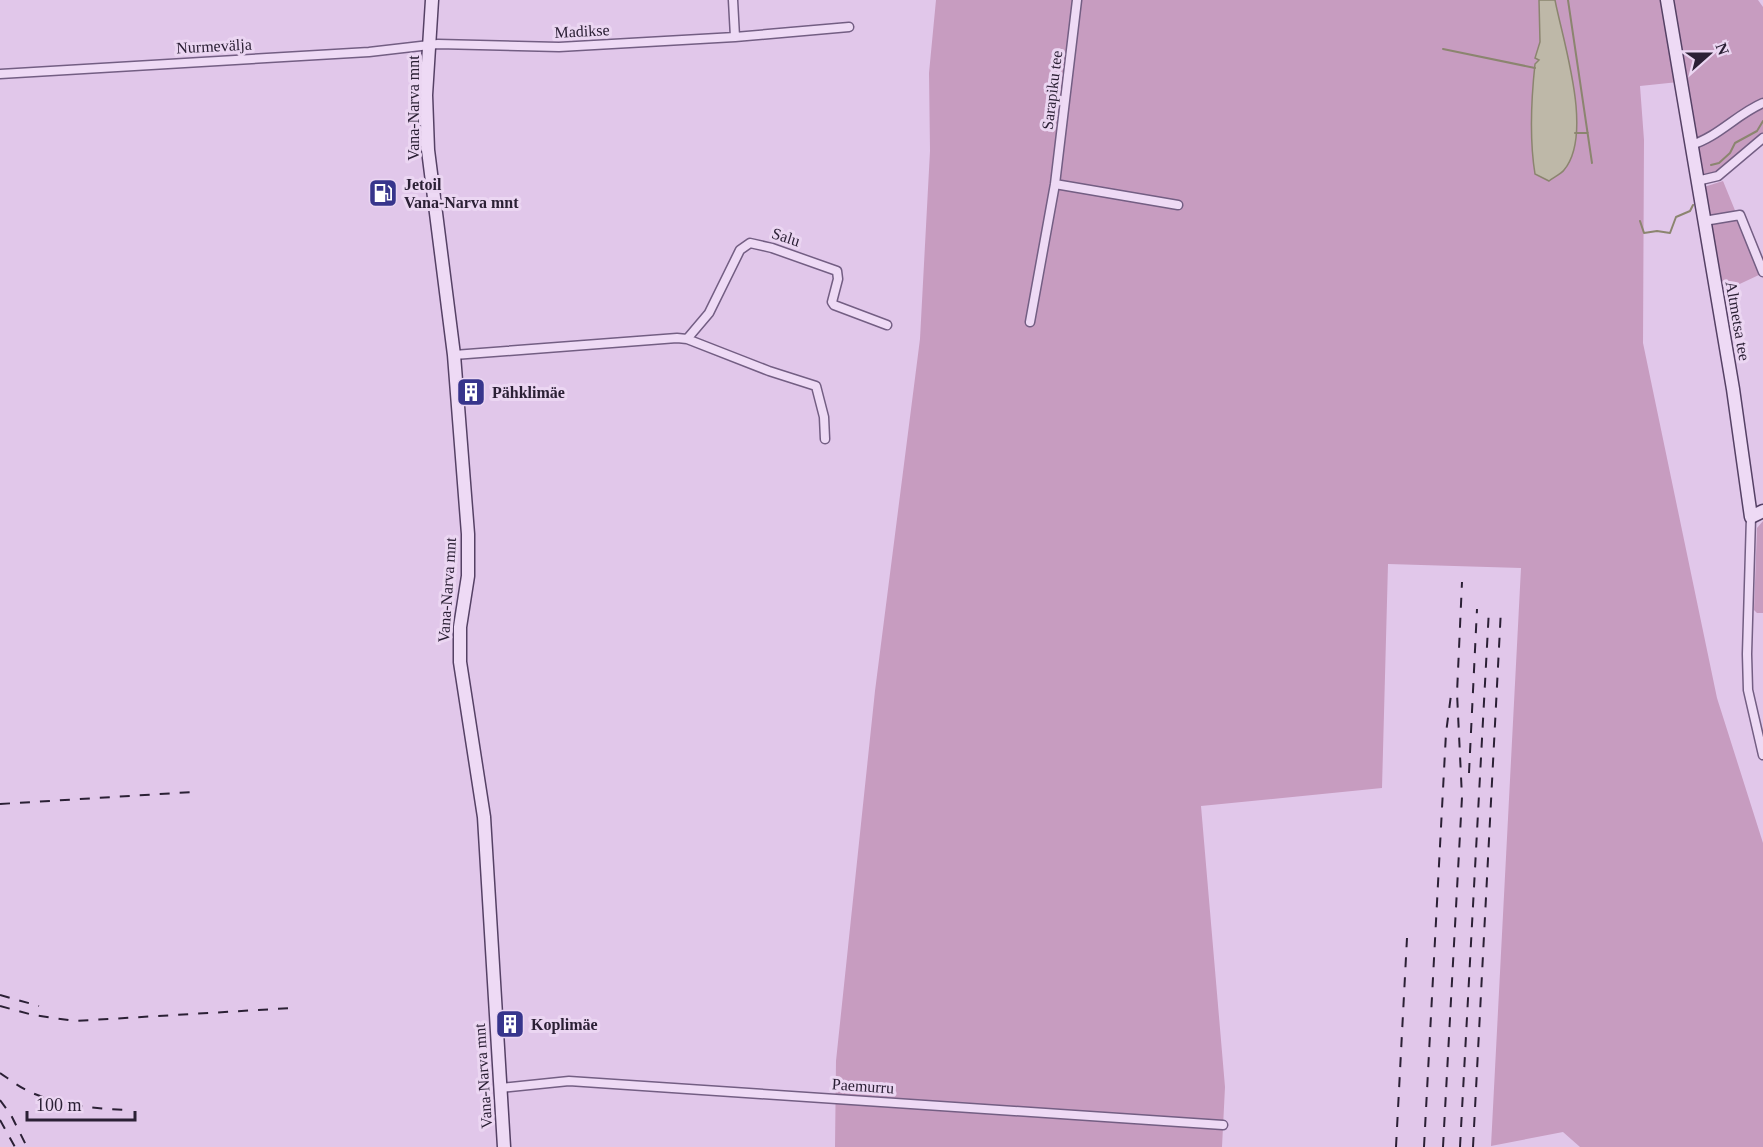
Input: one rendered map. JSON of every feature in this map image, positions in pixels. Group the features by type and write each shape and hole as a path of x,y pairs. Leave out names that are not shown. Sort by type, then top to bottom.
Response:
{"main road":[{"name":"Vana-Narva mnt","path":"432,0 426,95 428,150 454,355 468,543 468,576 460,627 460,662 484,817 504,1147"},
{"name":"Altmetsa tee","path":"1667,0 1732,388 1751,517"},
{"path":"1751,517 1763,511"}],"street":[{"path":"733,0 735,37"},
{"name":"Sarapiku tee","path":"1030,322 1055,184 1077,0"},
{"name":"Madikse","path":"429,44 559,47 735,37 849,27"},
{"name":"Nurmevälja","path":"0,74 369,52 429,44"},
{"path":"1691,145 1708,139 1752,108 1763,103"},
{"path":"1697,181 1718,176 1763,138"},
{"path":"1055,184 1178,205"},
{"path":"1704,221 1740,215 1763,272"},
{"name":"Salu","path":"687,339 709,313 740,250 750,243 772,248 837,271 838,279 832,302 834,305 887,325"},
{"path":"454,355 687,339 769,371 816,386 824,417 825,439"},
{"name":"Altmetsa tee","path":"1751,517 1748,690 1763,755"},
{"name":"Paemurru","path":"501,1088 568,1081 1223,1125"}],"shaded area":[{"path":"936,0 1758,0 1763,7 1763,135 1719,172 1701,176 1688,81 1640,86 1644,140 1643,343 1717,698 1763,843 1763,1147 1580,1147 1563,1132 1491,1146 1521,568 1388,564 1382,788 1201,806 1225,1087 1222,1147 835,1147 836,1061 875,691 920,339 930,151 929,73"},
{"path":"1539,0 1555,0 1574,87 1576,111 1573,154 1564,170 1549,181 1535,174 1532,146 1532,92 1535,64 1539,60 1535,58 1540,42"},
{"path":"1723,181 1761,274 1729,289 1721,290 1704,187"},
{"path":"1763,521 1763,613 1757,613 1754,610 1757,528"}],"waterway":[{"path":"1568,0 1592,163"},
{"path":"1443,49 1535,68"},
{"path":"1711,165 1719,163 1730,153 1735,143 1757,131 1763,121"},
{"path":"1575,133 1588,133"},
{"path":"1640,221 1644,233 1657,231 1670,233 1676,217 1690,211 1693,205"}],"railway":[{"path":"1443,1147 1462,797 1457,693 1462,582"},
{"path":"1469,773 1477,609"},
{"path":"1460,1147 1489,609"},
{"path":"1473,1147 1501,609"},
{"path":"1424,1147 1446,733 1451,695"},
{"path":"0,804 192,792"},
{"path":"1396,1147 1407,938"},
{"path":"0,995 39,1006"},
{"path":"0,1006 33,1015 75,1021 291,1008"},
{"path":"0,1073 28,1091 53,1100 91,1108 131,1110"},
{"path":"0,1100 11,1115 27,1147"},
{"path":"0,1120 15,1147"}],"place":[{"name":"Jetoil Vana-Narva mnt","path":"383,193"},
{"name":"Pähklimäe","path":"471,392"},
{"name":"Koplimäe","path":"510,1024"}]}
